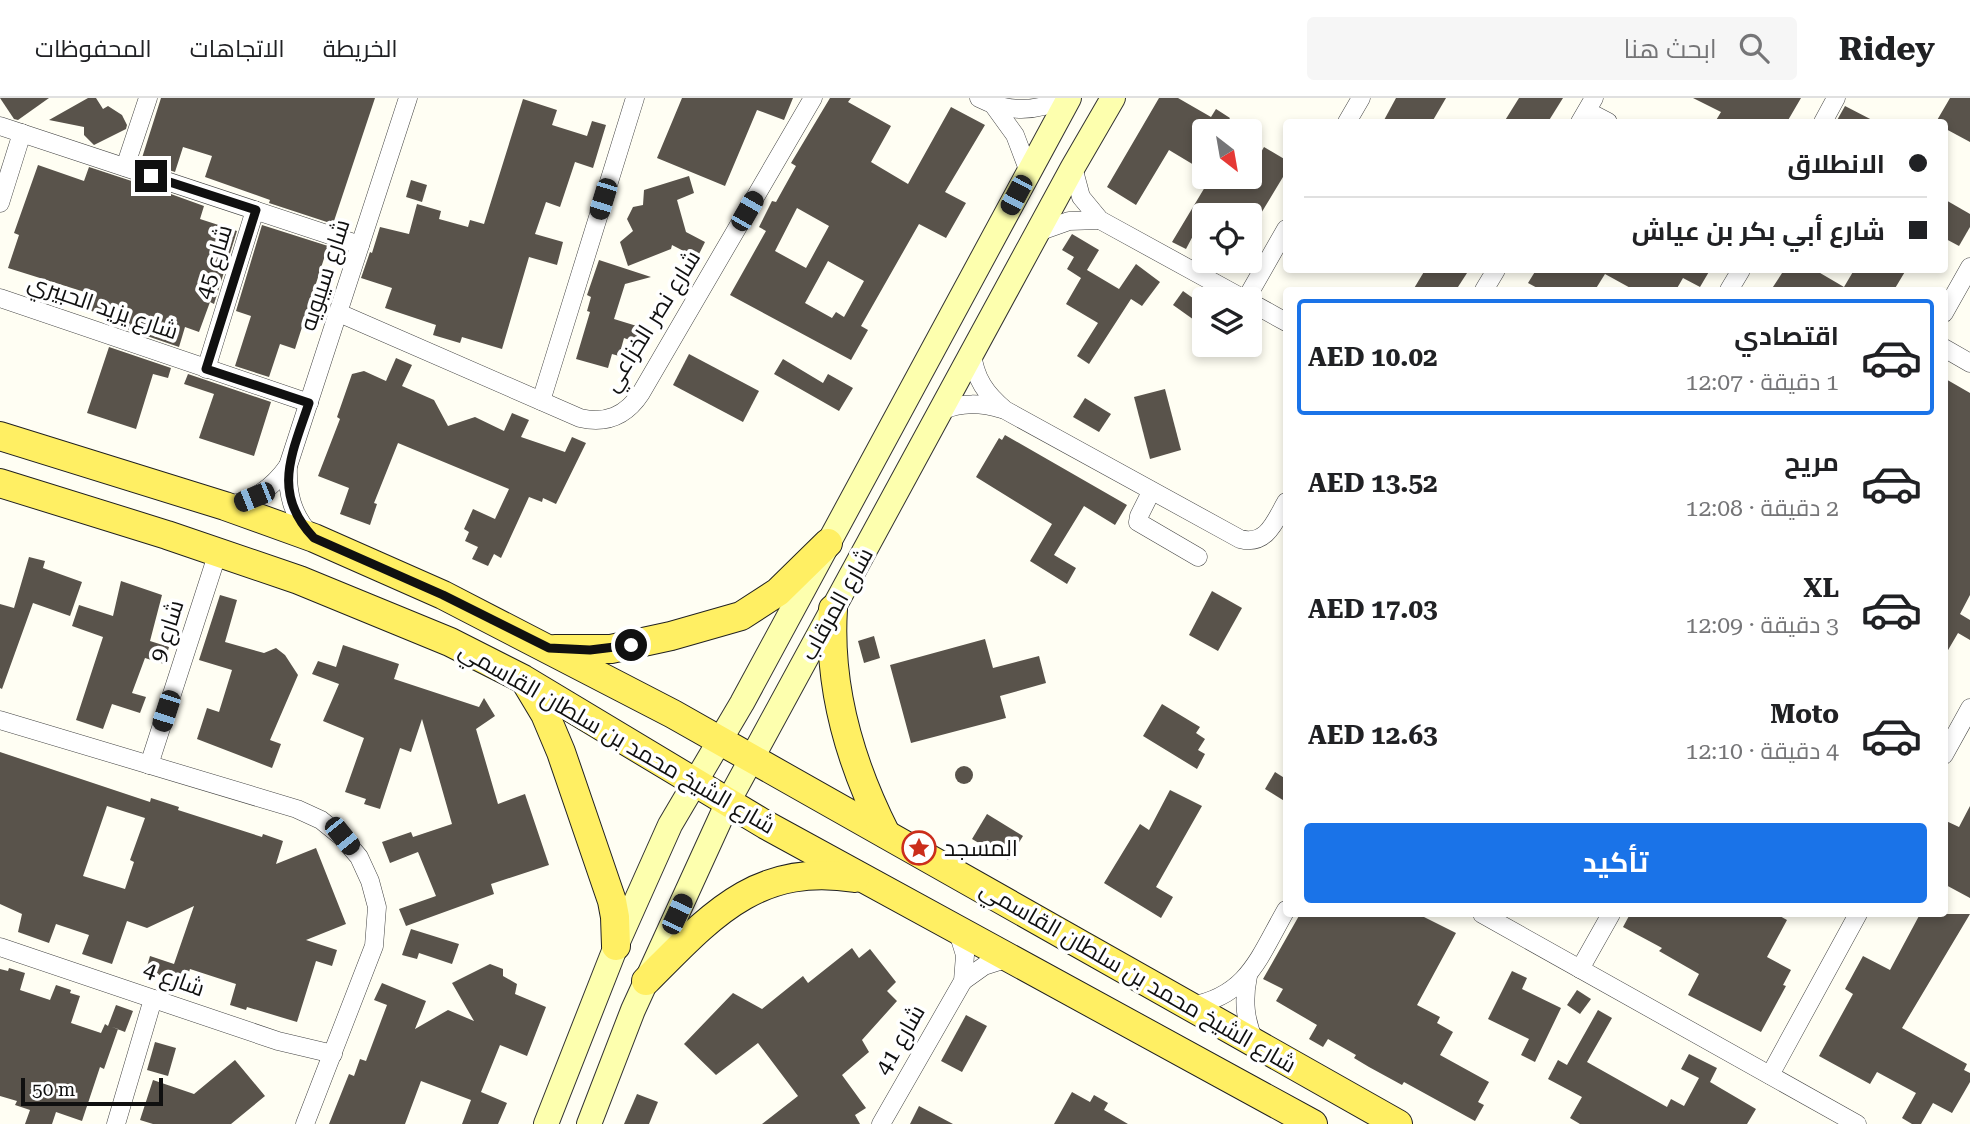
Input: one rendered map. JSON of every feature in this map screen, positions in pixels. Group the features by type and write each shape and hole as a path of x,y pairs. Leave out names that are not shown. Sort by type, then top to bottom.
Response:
{"main road":[{"name":"شارع المرقاب","path":"546,1124 615,946 670,825 720,740 1067,98"},
{"name":"شارع المرقاب","path":"589,1124 633,1010 728,802 1113,98"},
{"name":"شارع الشيخ محمد بن سلطان القاسمي","path":"0,436 225,506 314,538 443,595 549,648 720,740 1398,1124"},
{"name":"شارع الشيخ محمد بن سلطان القاسمي","path":"0,483 218,552 375,610 450,642 523,679 728,802 867,880 1313,1124"},
{"path":"549,648 611,649 684,633 741,616 778,592 828,542"},
{"path":"833,609 831,638 834,668 847,734 857,770 886,834"},
{"path":"523,679 545,714 561,752 612,901 615,946"},
{"path":"646,981 715,914 752,891 780,881 808,876 838,875 867,880"}],"street":[{"path":"125,167 148,98"},
{"name":"شارع سيبويه","path":"225,506 240,503 261,493 279,479 288,466 408,98"},
{"path":"541,401 635,98"},
{"name":"شارع نصر الخزاعي","path":"339,313 580,418 591,421 615,417 634,403 813,98"},
{"path":"987,102 1013,110 1033,109 1067,98"},
{"path":"1349,119 1361,98"},
{"path":"1825,119 1836,98"},
{"path":"987,102 1015,135 1029,172"},
{"path":"1587,110 1603,119"},
{"path":"0,126 360,245"},
{"path":"0,203 22,133"},
{"path":"1073,167 1081,197 1100,220 1223,287"},
{"name":"شارع 45","path":"206,369 256,210"},
{"path":"1038,232 1069,220 1100,220"},
{"path":"1254,287 1283,234"},
{"path":"1948,306 1970,267"},
{"name":"شارع يزيد الحبيري","path":"0,298 309,403"},
{"path":"1262,308 1283,320"},
{"path":"1948,350 1970,363"},
{"path":"972,354 974,370 981,385 1005,410 1240,539 1248,541 1262,538 1268,533 1283,507"},
{"path":"941,411 955,405 972,404 1005,410"},
{"name":"شارع سيبويه","path":"288,466 290,498 303,527 314,538"},
{"path":"1151,492 1138,522 1198,557"},
{"name":"شارع 9","path":"149,765 218,552"},
{"path":"1948,748 1970,708"},
{"path":"0,720 297,809 321,820 342,836 359,857 377,906 374,946 305,1124"},
{"path":"1190,1006 1223,997 1237,987 1249,975 1283,915"},
{"path":"1487,917 1857,1124"},
{"path":"1580,969 1609,917"},
{"path":"1770,1075 1856,917"},
{"name":"شارع 41","path":"881,1124 962,981 965,955 957,929"},
{"name":"شارع 4","path":"0,947 278,1041 333,1054"},
{"path":"962,981 984,966 1009,958"},
{"path":"1249,975 1245,1010 1255,1043"},
{"path":"116,1124 153,999"}],"building":[{"path":"0,98 49,98 18,120 14,119"},
{"path":"88,98 96,98 103,109 108,106 122,115 126,129 94,145 84,135 84,127 49,120"},
{"path":"161,98 375,98 333,224 269,203 270,200 205,177 212,156 183,147 175,172 141,161"},
{"path":"682,98 793,98 784,120 757,110 725,186 657,158"},
{"path":"830,98 851,98 848,102 891,126 871,162 908,184 951,107 985,125 945,192 966,203 946,238 919,224 861,326 868,330 851,360 730,295 766,231 759,227 772,201 776,202 796,166 791,163","holes":["797,208 829,226 806,268 775,251","828,261 864,281 844,317 836,312 832,318 805,303"]},
{"path":"1159,98 1178,98 1211,117 1216,109 1230,118 1192,119 1192,164 1169,150 1136,205 1107,187"},
{"path":"1396,98 1446,98 1434,119 1385,119"},
{"path":"1519,98 1563,98 1550,119 1506,119"},
{"path":"1693,98 1801,98 1789,119 1717,119 1721,112"},
{"path":"1950,98 1970,98 1970,142 1948,130 1948,119 1938,119"},
{"path":"523,99 557,110 552,125 587,136 592,121 606,125 593,168 575,162 560,207 546,202 535,234 563,242 557,265 529,257 502,349 462,337 460,343 433,335 436,325 385,308 392,288 361,278 370,252 372,253 380,227 409,234 417,204 441,211 439,219 468,227 470,220 484,224"},
{"path":"1845,106 1870,119 1838,119"},
{"path":"1264,147 1283,158 1283,177 1262,212 1262,203 1195,203 1204,189 1262,189"},
{"path":"38,165 84,181 89,167 168,193 204,206 200,219 237,231 214,304 210,302 199,332 185,327 179,347 115,325 117,319 85,309 91,294 8,268 19,235 14,233"},
{"path":"689,176 694,193 677,200 686,232 705,242 697,258 672,245 671,249 628,266 620,242 633,231 627,219 633,207 643,205 644,190"},
{"path":"411,180 427,185 422,202 406,197"},
{"path":"1948,201 1970,214 1970,227 1959,246 1948,240"},
{"path":"1192,209 1192,238 1186,249 1172,242"},
{"path":"262,225 328,246 295,349 280,344 269,377 235,366 251,316 236,311"},
{"path":"1072,234 1099,250 1087,270 1119,289 1136,264 1160,282 1142,306 1131,299 1089,364 1077,356 1098,323 1066,304 1081,278 1067,269 1074,257 1062,250"},
{"path":"599,260 651,277 625,284 614,319 640,327 635,342 624,338 619,356 612,354 608,368 576,359 590,312 587,311 591,297 587,295"},
{"path":"1423,273 1467,273 1458,287 1415,287"},
{"path":"1534,273 1708,273 1700,287 1683,278 1678,287 1629,287 1605,274 1597,287 1535,287 1528,283"},
{"path":"1782,273 1820,273 1844,287 1773,287"},
{"path":"1852,273 1904,273 1896,287 1844,287"},
{"path":"1183,291 1192,297 1192,318 1173,305"},
{"path":"109,347 171,368 168,378 153,374 136,429 87,413"},
{"path":"689,354 759,391 743,422 673,385"},
{"path":"396,358 412,365 402,386 434,400 448,426 475,417 504,431 512,413 529,420 521,437 565,452 572,437 586,443 556,504 543,498 542,502 529,497 501,558 494,554 488,566 472,559 478,547 465,541 469,532 464,529 473,509 495,519 509,489 398,443 374,503 377,504 370,525 340,514 349,488 318,476 340,419 337,417 352,374 364,371 386,381"},
{"path":"783,359 823,383 828,374 853,388 839,411 774,374"},
{"path":"188,374 271,402 254,456 199,438 214,394 184,384"},
{"path":"1948,380 1970,393 1970,595 1960,614 1970,620 1970,640 1958,633 1948,650"},
{"path":"1165,389 1181,450 1150,459 1134,397"},
{"path":"1085,398 1111,414 1099,432 1073,417"},
{"path":"1005,435 1127,505 1115,525 1084,506 1054,555 1076,568 1067,584 1030,561 1052,524 976,477 999,438 1002,440"},
{"path":"29,557 45,561 43,568 82,582 70,616 33,603 2,689 0,604 14,608"},
{"path":"121,581 162,595 150,641 169,647 164,664 145,658 132,693 146,697 140,713 112,704 103,729 76,720 103,637 72,626 79,605 113,616"},
{"path":"1212,591 1242,608 1218,651 1189,635"},
{"path":"220,595 237,600 225,642 264,653 276,648 285,655 298,675 270,740 281,744 272,768 197,739 207,708 219,712 232,670 199,660"},
{"path":"874,636 880,658 864,663 858,641"},
{"path":"985,639 993,668 1039,656 1046,683 1000,696 1006,718 911,743 890,665"},
{"path":"343,645 399,664 394,679 479,707 484,698 495,716 476,729 498,804 525,794 549,865 491,884 494,894 406,926 399,909 436,896 418,852 390,863 382,842 411,832 413,837 452,824 422,719 411,752 400,748 380,809 364,804 366,799 345,792 364,738 323,721 339,684 312,674 318,661 336,667"},
{"path":"1162,704 1200,727 1196,733 1205,739 1198,750 1205,754 1197,769 1143,736"},
{"path":"0,752 150,802 151,798 179,807 178,810 262,837 263,834 283,841 276,864 316,848 346,924 306,940 337,950 332,966 316,961 297,1022 247,1007 246,1010 230,1005 236,984 190,969 185,984 146,970 150,956 174,964 194,906 147,928 127,921 112,964 82,954 89,935 56,924 49,943 18,932 22,914 0,904","holes":["107,806 145,818 130,860 134,862 125,889 83,876"]},
{"path":"964,766 970,769 973,775 970,781 964,784 958,781 955,775 958,769"},
{"path":"1275,772 1283,777 1283,800 1265,789"},
{"path":"1170,790 1202,806 1156,887 1173,897 1161,918 1104,883 1140,824 1149,830"},
{"path":"1970,806 1970,898 1948,886 1948,822 1959,827"},
{"path":"987,814 1023,836 1008,860 972,839"},
{"path":"1970,914 1902,1028 1967,1064 1964,1070 1970,1073 1970,1082 1952,1113 1933,1103 1921,1124 1912,1124 1902,1118 1916,1093 1877,1072 1870,1084 1819,1056 1853,994 1845,989 1863,956 1890,970 1918,917"},
{"path":"1298,917 1424,917 1456,933 1417,1005 1440,1017 1437,1023 1453,1032 1440,1055 1489,1082 1478,1102 1484,1105 1475,1121 1404,1082 1402,1085 1369,1067 1354,1058 1356,1055 1328,1039 1323,1047 1309,1039 1317,1025 1276,1001 1283,989 1263,979"},
{"path":"1628,917 1782,917 1787,920 1767,957 1791,970 1783,985 1786,986 1761,1032 1688,995 1699,974 1659,951 1662,948 1623,927"},
{"path":"411,929 459,944 452,964 419,953 417,959 402,955"},
{"path":"852,948 859,958 870,949 896,982 887,991 897,1001 862,1040 869,1052 842,1075 866,1108 855,1115 860,1124 762,1124 798,1096 758,1043 716,1075 684,1044 733,993 762,1009 803,976 808,983"},
{"path":"490,964 503,969 503,976 517,984 515,994 546,1007 527,1056 500,1045 481,1092 507,1103 498,1124 462,1124 471,1100 421,1081 405,1124 329,1124 349,1074 354,1076 360,1059 366,1061 387,1005 374,1000 382,983 426,1001 415,1029 448,1010 474,1021 452,983"},
{"path":"9,968 25,973 20,990 50,1000 56,985 80,996 71,1023 101,1033 105,1024 108,1026 116,1005 133,1011 125,1032 118,1029 104,1069 100,1067 82,1121 56,1112 52,1124 25,1124 30,1110 15,1105 17,1101 0,1096 0,969 8,971"},
{"path":"1512,971 1527,978 1522,989 1561,1008 1535,1062 1521,1055 1529,1039 1488,1019"},
{"path":"1577,990 1591,999 1580,1014 1567,1005"},
{"path":"1598,1010 1612,1018 1587,1062 1667,1107 1671,1099 1684,1106 1699,1078 1681,1069 1689,1054 1717,1068 1710,1082 1756,1109 1747,1124 1580,1124 1570,1118 1582,1097 1548,1079 1558,1060 1567,1065"},
{"path":"966,1015 987,1026 962,1072 941,1061"},
{"path":"155,1042 176,1048 168,1076 147,1070"},
{"path":"235,1060 265,1096 231,1124 153,1124 140,1120 153,1080 194,1094"},
{"path":"1072,1092 1090,1102 1094,1095 1108,1103 1104,1110 1128,1124 1054,1124"},
{"path":"637,1094 658,1102 649,1124 624,1124"},
{"path":"919,1106 953,1124 910,1124"}],"place":[{"name":"المسجد","path":"919,848"}],"route":[{"path":"151,176 256,210 206,369 309,403 288,466 288,482 295,513 303,527 314,538 379,565 549,648 590,650 631,645"}]}
